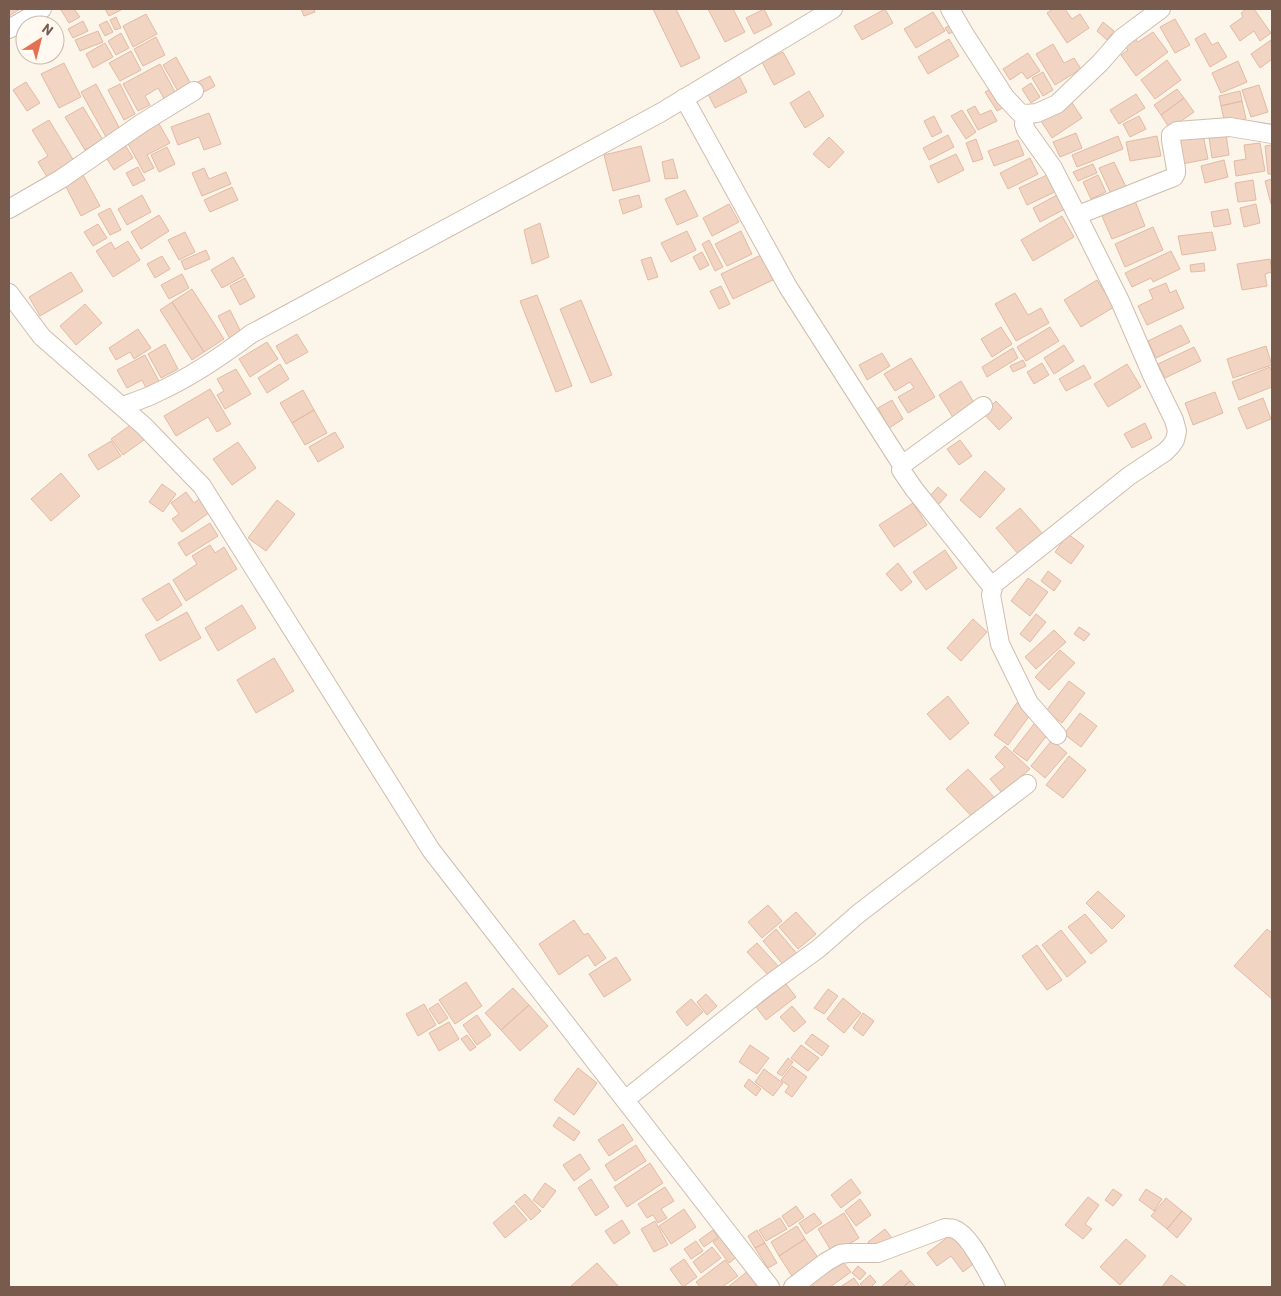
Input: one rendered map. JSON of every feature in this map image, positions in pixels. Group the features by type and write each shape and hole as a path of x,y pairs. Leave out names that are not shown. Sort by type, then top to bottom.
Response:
{"street":[{"path":"9,29 42,9"},
{"path":"122,406 157,393 193,374 251,334 660,113 834,9"},
{"path":"950,9 1005,97 1020,113 1026,114 1037,113 1057,104 1100,63 1122,38 1161,9"},
{"path":"9,209 66,176 142,123 194,91"},
{"path":"684,98 788,287 902,465 901,470 993,588"},
{"path":"1026,114 1024,124 1026,130 1053,168 1078,215 1120,301 1174,420 1177,431 1175,440 1165,452 1129,476 994,584 991,595 1000,644 1029,704 1057,735"},
{"path":"1078,215 1174,177 1176,173 1171,140 1172,135 1177,131 1230,127 1272,134"},
{"path":"9,293 42,337 144,426 202,486 431,850 770,1287"},
{"path":"902,465 983,406"},
{"path":"625,1100 763,989 818,949 858,914 1027,784"},
{"path":"793,1287 840,1254 878,1253 946,1228 953,1228 970,1243 996,1287"}],"building":[{"path":"9,9 20,9 9,16"},
{"path":"74,9 80,17 69,23 61,10"},
{"path":"105,9 123,9 109,16"},
{"path":"301,9 314,9 315,12 304,16"},
{"path":"653,9 676,9 700,58 681,67"},
{"path":"708,9 733,9 745,32 725,42"},
{"path":"764,9 772,25 754,34 746,18"},
{"path":"885,9 893,23 862,40 854,26"},
{"path":"1053,9 1065,9 1072,19 1080,14 1089,28 1067,43 1047,13"},
{"path":"1246,9 1254,9 1271,33 1260,41 1254,31 1240,41 1230,26 1243,17 1241,13"},
{"path":"933,12 945,31 916,48 904,29"},
{"path":"146,14 157,34 133,47 123,26"},
{"path":"116,17 121,28 115,30 110,20"},
{"path":"1175,19 1190,45 1175,53 1160,27"},
{"path":"83,21 88,31 73,38 68,29"},
{"path":"107,21 113,32 105,36 99,25"},
{"path":"955,22 959,28 949,34 945,28"},
{"path":"1103,22 1114,31 1107,40 1097,31"},
{"path":"98,31 103,42 80,51 75,40"},
{"path":"1153,32 1168,52 1136,76 1121,55 1128,50 1123,44 1133,36 1138,42"},
{"path":"121,33 129,48 116,55 108,41"},
{"path":"1205,33 1212,45 1218,42 1227,57 1210,67 1195,39"},
{"path":"156,37 165,55 143,66 134,49"},
{"path":"949,39 959,56 928,74 918,57"},
{"path":"1271,40 1272,62 1271,60 1260,68 1251,54"},
{"path":"105,43 113,57 93,68 86,54"},
{"path":"1053,44 1064,63 1074,58 1081,69 1055,85 1036,54"},
{"path":"131,51 141,70 120,81 109,63"},
{"path":"783,52 795,74 774,85 762,62"},
{"path":"1028,53 1040,71 1027,79 1022,72 1010,80 1003,69"},
{"path":"176,57 192,86 179,93 163,65"},
{"path":"1167,60 1181,80 1155,99 1141,80"},
{"path":"1238,61 1247,82 1221,93 1212,73"},
{"path":"160,64 176,94 165,100 158,88 145,96 150,105 138,111 123,84"},
{"path":"60,65 65,65 81,97 59,108 41,74"},
{"path":"1043,72 1053,90 1043,96 1032,78"},
{"path":"738,74 747,92 715,108 706,90"},
{"path":"210,76 215,86 202,93 196,83"},
{"path":"26,82 40,103 27,111 13,90"},
{"path":"1031,83 1040,97 1031,103 1022,89"},
{"path":"96,84 120,129 106,137 81,92"},
{"path":"120,84 135,114 124,120 108,90"},
{"path":"1259,85 1268,112 1251,117 1242,90"},
{"path":"995,87 1006,106 997,111 985,92"},
{"path":"1177,89 1184,98 1161,115 1154,105"},
{"path":"809,91 824,116 805,128 790,103"},
{"path":"1240,91 1242,101 1221,106 1219,96"},
{"path":"1136,94 1145,108 1119,124 1110,110"},
{"path":"1184,98 1194,112 1170,129 1161,115"},
{"path":"1071,101 1082,118 1052,138 1041,121"},
{"path":"1242,101 1246,119 1225,124 1221,106"},
{"path":"975,106 980,115 991,110 997,121 978,130 967,110"},
{"path":"83,107 103,140 85,150 65,117"},
{"path":"962,110 976,132 966,139 951,116"},
{"path":"209,113 221,144 204,150 199,137 178,145 171,127"},
{"path":"934,116 942,132 932,137 924,121"},
{"path":"1139,116 1146,129 1130,137 1123,124"},
{"path":"49,120 74,161 47,177 38,162 48,156 32,130"},
{"path":"158,122 170,143 147,155 154,168 144,173 126,140"},
{"path":"1076,133 1082,148 1060,157 1053,142"},
{"path":"1226,134 1229,155 1212,158 1209,137"},
{"path":"948,135 954,147 929,160 923,148"},
{"path":"1203,135 1208,159 1182,164 1177,141"},
{"path":"1118,136 1123,149 1077,167 1072,155"},
{"path":"1157,136 1161,156 1130,161 1126,142"},
{"path":"829,137 844,152 829,168 813,154"},
{"path":"976,139 983,159 973,162 966,143"},
{"path":"1018,140 1024,155 994,166 988,151"},
{"path":"124,143 133,158 114,170 105,156"},
{"path":"1260,143 1265,171 1236,176 1234,161 1246,159 1244,145"},
{"path":"1272,145 1272,174 1268,174 1265,146"},
{"path":"641,146 650,181 613,191 604,155"},
{"path":"167,147 175,164 159,172 151,155"},
{"path":"956,154 964,170 938,183 930,166"},
{"path":"1030,158 1038,174 1008,189 1000,173"},
{"path":"673,159 678,178 665,179 662,162"},
{"path":"1224,160 1228,177 1205,183 1201,166"},
{"path":"1114,162 1127,189 1112,196 1099,168"},
{"path":"1093,164 1097,173 1078,181 1073,172"},
{"path":"138,167 145,180 133,186 126,173"},
{"path":"204,168 209,179 226,172 231,184 202,196 192,173"},
{"path":"82,173 100,206 81,216 64,183"},
{"path":"1047,175 1055,192 1027,205 1019,188"},
{"path":"1098,175 1106,192 1091,199 1083,182"},
{"path":"1272,179 1272,204 1271,204 1265,181"},
{"path":"1253,180 1256,200 1238,202 1235,183"},
{"path":"232,187 238,200 210,212 204,200"},
{"path":"685,190 698,216 677,225 665,199"},
{"path":"142,195 151,212 127,225 118,209"},
{"path":"639,195 642,207 623,214 619,200"},
{"path":"1057,195 1065,209 1040,222 1033,208"},
{"path":"1135,201 1145,226 1112,239 1101,214"},
{"path":"729,204 739,222 712,236 703,218"},
{"path":"1256,204 1260,223 1244,227 1240,208"},
{"path":"110,208 121,230 110,235 98,214"},
{"path":"1228,209 1231,224 1214,227 1211,212"},
{"path":"159,215 169,231 141,249 131,232"},
{"path":"1062,216 1074,237 1033,261 1021,240"},
{"path":"540,223 549,257 532,264 524,230"},
{"path":"98,224 107,238 93,246 84,232"},
{"path":"1153,227 1163,250 1125,267 1115,244"},
{"path":"687,231 696,250 671,262 661,243"},
{"path":"741,231 752,254 727,266 715,244"},
{"path":"185,232 195,252 179,260 168,240"},
{"path":"1212,232 1216,250 1182,255 1178,236"},
{"path":"709,240 723,267 715,271 702,244"},
{"path":"128,241 140,260 113,277 96,251 111,242 115,249"},
{"path":"206,250 210,259 185,270 181,261"},
{"path":"1171,251 1180,269 1153,282 1151,278 1132,287 1125,273"},
{"path":"702,252 709,265 700,270 693,257"},
{"path":"761,255 773,280 733,299 721,274"},
{"path":"162,256 170,269 155,278 147,264"},
{"path":"233,257 244,276 222,288 211,270"},
{"path":"651,257 658,277 648,280 641,260"},
{"path":"1270,259 1272,272 1265,274 1267,286 1242,290 1237,264"},
{"path":"1204,263 1205,271 1191,272 1190,265"},
{"path":"71,272 83,291 40,316 29,297"},
{"path":"182,274 189,288 169,299 161,285"},
{"path":"245,278 255,297 240,305 230,286"},
{"path":"1097,280 1114,307 1081,327 1064,300"},
{"path":"1166,283 1170,293 1176,290 1184,308 1147,325 1138,306 1153,299 1149,290"},
{"path":"721,286 730,304 719,309 710,291"},
{"path":"192,289 224,339 204,352 172,302"},
{"path":"1015,293 1028,315 1041,308 1049,323 1016,341 995,304"},
{"path":"537,295 572,386 556,392 520,301"},
{"path":"581,300 612,375 591,383 560,309"},
{"path":"172,302 204,352 192,360 160,310"},
{"path":"85,304 102,323 76,345 60,326"},
{"path":"230,310 243,336 231,341 218,316"},
{"path":"1181,325 1190,342 1156,358 1148,341"},
{"path":"1001,327 1012,344 992,357 981,339"},
{"path":"1050,327 1059,341 1026,361 1017,347"},
{"path":"138,329 151,348 134,359 130,352 116,360 109,348"},
{"path":"297,334 308,352 286,364 276,346"},
{"path":"267,342 278,359 250,377 239,359"},
{"path":"165,344 178,369 161,378 148,354"},
{"path":"1064,345 1074,361 1054,374 1044,358"},
{"path":"1266,346 1272,365 1233,378 1227,359"},
{"path":"1194,347 1201,361 1165,378 1158,364"},
{"path":"1013,348 1018,358 987,377 982,367"},
{"path":"882,353 890,366 867,380 859,365"},
{"path":"145,355 161,385 148,392 142,380 127,388 117,370"},
{"path":"911,358 935,397 908,413 898,397 914,388 910,382 895,391 884,374"},
{"path":"1023,360 1026,366 1013,372 1010,366"},
{"path":"1042,363 1049,375 1034,384 1027,372"},
{"path":"280,364 289,379 267,393 258,378"},
{"path":"1127,364 1141,387 1108,407 1094,384"},
{"path":"1084,365 1091,378 1066,391 1059,379"},
{"path":"1270,367 1272,387 1239,400 1232,382"},
{"path":"236,369 251,394 225,409 217,395 224,391 217,379"},
{"path":"961,381 976,406 954,419 939,395"},
{"path":"210,389 231,424 217,432 208,417 176,436 164,416"},
{"path":"303,390 314,410 292,423 280,403"},
{"path":"1215,392 1223,413 1193,425 1185,403"},
{"path":"1263,398 1271,419 1247,429 1238,408"},
{"path":"892,400 903,419 889,428 878,408"},
{"path":"996,401 1012,418 999,430 983,413"},
{"path":"314,410 327,433 305,445 292,423"},
{"path":"136,421 148,437 123,455 111,439"},
{"path":"1145,423 1152,438 1132,448 1124,434"},
{"path":"335,432 344,447 318,462 309,447"},
{"path":"960,440 972,456 959,465 947,449"},
{"path":"111,441 121,456 98,470 88,455"},
{"path":"238,442 256,468 232,485 213,459"},
{"path":"985,471 1005,489 980,518 960,500"},
{"path":"61,473 80,496 51,521 31,499"},
{"path":"162,484 176,494 163,512 149,502"},
{"path":"938,487 947,495 938,505 929,497"},
{"path":"186,492 194,503 203,496 213,510 182,532 172,519 179,514 171,503"},
{"path":"277,500 295,514 266,551 248,538"},
{"path":"913,503 927,525 894,547 879,525"},
{"path":"1020,508 1043,534 1019,555 996,528"},
{"path":"210,523 218,536 186,556 178,543"},
{"path":"1068,534 1084,546 1071,564 1055,552"},
{"path":"210,545 215,553 224,547 237,569 186,601 173,580 197,564 192,556"},
{"path":"945,550 957,568 926,590 913,572"},
{"path":"898,563 912,582 901,591 886,574"},
{"path":"1048,571 1061,581 1054,591 1041,581"},
{"path":"1028,578 1048,592 1030,616 1011,601"},
{"path":"169,583 182,605 157,621 142,599"},
{"path":"242,605 256,628 218,651 205,628"},
{"path":"187,612 201,638 160,661 145,635"},
{"path":"1036,614 1046,622 1030,642 1020,634"},
{"path":"973,619 987,632 961,661 947,648"},
{"path":"1079,627 1090,634 1084,641 1074,634"},
{"path":"1054,630 1066,642 1036,669 1025,657"},
{"path":"1060,650 1075,663 1049,690 1035,677"},
{"path":"274,658 294,691 256,713 237,680"},
{"path":"1069,681 1085,693 1062,723 1046,711"},
{"path":"948,696 969,723 950,740 927,714"},
{"path":"1019,700 1033,711 1008,745 994,735"},
{"path":"1080,713 1097,726 1081,747 1064,734"},
{"path":"1037,720 1051,730 1027,761 1013,751"},
{"path":"1052,740 1067,753 1045,778 1031,766"},
{"path":"1005,746 1030,769 1002,793 990,779 1005,767 995,757"},
{"path":"1069,756 1086,770 1063,798 1046,785"},
{"path":"968,769 995,798 973,818 946,789"},
{"path":"1098,891 1125,916 1112,929 1086,903"},
{"path":"768,905 782,921 762,938 748,922"},
{"path":"796,912 816,934 798,949 779,927"},
{"path":"1085,914 1107,941 1091,954 1068,927"},
{"path":"574,920 584,935 588,933 606,958 595,966 588,955 559,975 539,944"},
{"path":"776,929 799,956 786,968 763,941"},
{"path":"1267,929 1272,933 1272,999 1234,966"},
{"path":"1061,930 1086,962 1067,977 1042,945"},
{"path":"757,943 780,968 770,977 747,952"},
{"path":"1037,945 1062,980 1047,990 1022,956"},
{"path":"616,957 631,980 604,997 589,974"},
{"path":"466,982 482,1006 455,1024 439,1000"},
{"path":"786,984 796,997 766,1020 756,1007"},
{"path":"513,988 529,1005 501,1030 485,1013"},
{"path":"828,989 838,996 824,1014 814,1008"},
{"path":"706,994 717,1006 707,1015 697,1002"},
{"path":"843,998 861,1013 844,1033 827,1019"},
{"path":"691,999 703,1012 687,1026 676,1012"},
{"path":"438,1003 448,1018 439,1024 429,1009"},
{"path":"424,1004 436,1025 418,1036 406,1014"},
{"path":"529,1005 548,1026 520,1051 501,1030"},
{"path":"792,1006 806,1022 794,1032 780,1017"},
{"path":"863,1013 874,1021 863,1036 853,1028"},
{"path":"477,1015 491,1035 477,1045 463,1025"},
{"path":"449,1022 459,1039 439,1051 429,1033"},
{"path":"812,1034 829,1046 822,1056 805,1043"},
{"path":"467,1035 476,1047 470,1051 461,1039"},
{"path":"750,1045 769,1058 757,1074 739,1062"},
{"path":"801,1045 819,1058 808,1071 791,1058"},
{"path":"788,1058 793,1062 782,1076 777,1073"},
{"path":"792,1066 807,1077 792,1097 785,1092 789,1086 781,1080"},
{"path":"578,1068 597,1083 574,1115 554,1100"},
{"path":"764,1069 783,1083 773,1096 755,1082"},
{"path":"749,1079 761,1089 756,1096 744,1086"},
{"path":"559,1117 580,1132 574,1141 553,1126"},
{"path":"623,1124 633,1140 609,1156 598,1140"},
{"path":"636,1145 646,1161 615,1181 605,1165"},
{"path":"580,1154 590,1169 574,1181 563,1165"},
{"path":"650,1163 663,1183 627,1207 614,1187"},
{"path":"591,1179 609,1207 596,1216 578,1188"},
{"path":"851,1179 861,1193 841,1208 831,1195"},
{"path":"545,1183 556,1191 543,1208 533,1200"},
{"path":"665,1187 674,1201 661,1209 667,1218 658,1223 653,1215 647,1218 638,1204"},
{"path":"1113,1189 1122,1195 1113,1206 1105,1200"},
{"path":"1146,1189 1162,1199 1154,1211 1139,1200"},
{"path":"525,1194 541,1211 531,1220 515,1202"},
{"path":"1088,1197 1099,1205 1085,1224 1092,1229 1083,1239 1065,1225"},
{"path":"1166,1198 1182,1211 1167,1229 1151,1216"},
{"path":"860,1199 871,1215 856,1226 845,1211"},
{"path":"514,1205 527,1220 505,1238 493,1223"},
{"path":"796,1206 804,1217 789,1227 782,1216"},
{"path":"684,1209 696,1227 671,1244 659,1226"},
{"path":"1182,1211 1192,1219 1177,1238 1167,1229"},
{"path":"814,1213 822,1223 806,1234 799,1223"},
{"path":"844,1213 859,1238 833,1254 818,1229"},
{"path":"780,1218 787,1229 766,1241 759,1230"},
{"path":"622,1220 630,1233 614,1244 605,1231"},
{"path":"655,1221 668,1245 654,1252 641,1229"},
{"path":"797,1226 805,1239 779,1256 771,1242"},
{"path":"885,1229 892,1238 875,1251 868,1242"},
{"path":"713,1230 718,1237 704,1247 699,1240"},
{"path":"757,1230 765,1243 755,1248 748,1236"},
{"path":"953,1233 976,1262 963,1272 951,1256 937,1266 927,1253"},
{"path":"723,1235 739,1255 729,1263 713,1242"},
{"path":"805,1239 821,1262 794,1279 779,1256"},
{"path":"1126,1239 1146,1256 1120,1285 1100,1267"},
{"path":"696,1241 703,1251 691,1259 684,1249"},
{"path":"765,1243 777,1263 768,1268 755,1248"},
{"path":"712,1247 721,1258 701,1273 693,1262"},
{"path":"839,1257 851,1272 830,1287 814,1287 809,1279"},
{"path":"684,1259 697,1277 683,1287 670,1269"},
{"path":"725,1260 738,1276 722,1287 700,1287 696,1282"},
{"path":"597,1263 619,1287 570,1287"},
{"path":"858,1266 866,1273 860,1280 852,1273"},
{"path":"749,1270 764,1287 728,1287"},
{"path":"901,1270 910,1281 903,1287 881,1287"},
{"path":"870,1275 876,1282 871,1287 863,1287 860,1284"},
{"path":"1171,1275 1187,1287 1162,1287"},
{"path":"854,1278 860,1287 840,1287"},
{"path":"910,1281 916,1287 903,1287"}]}
